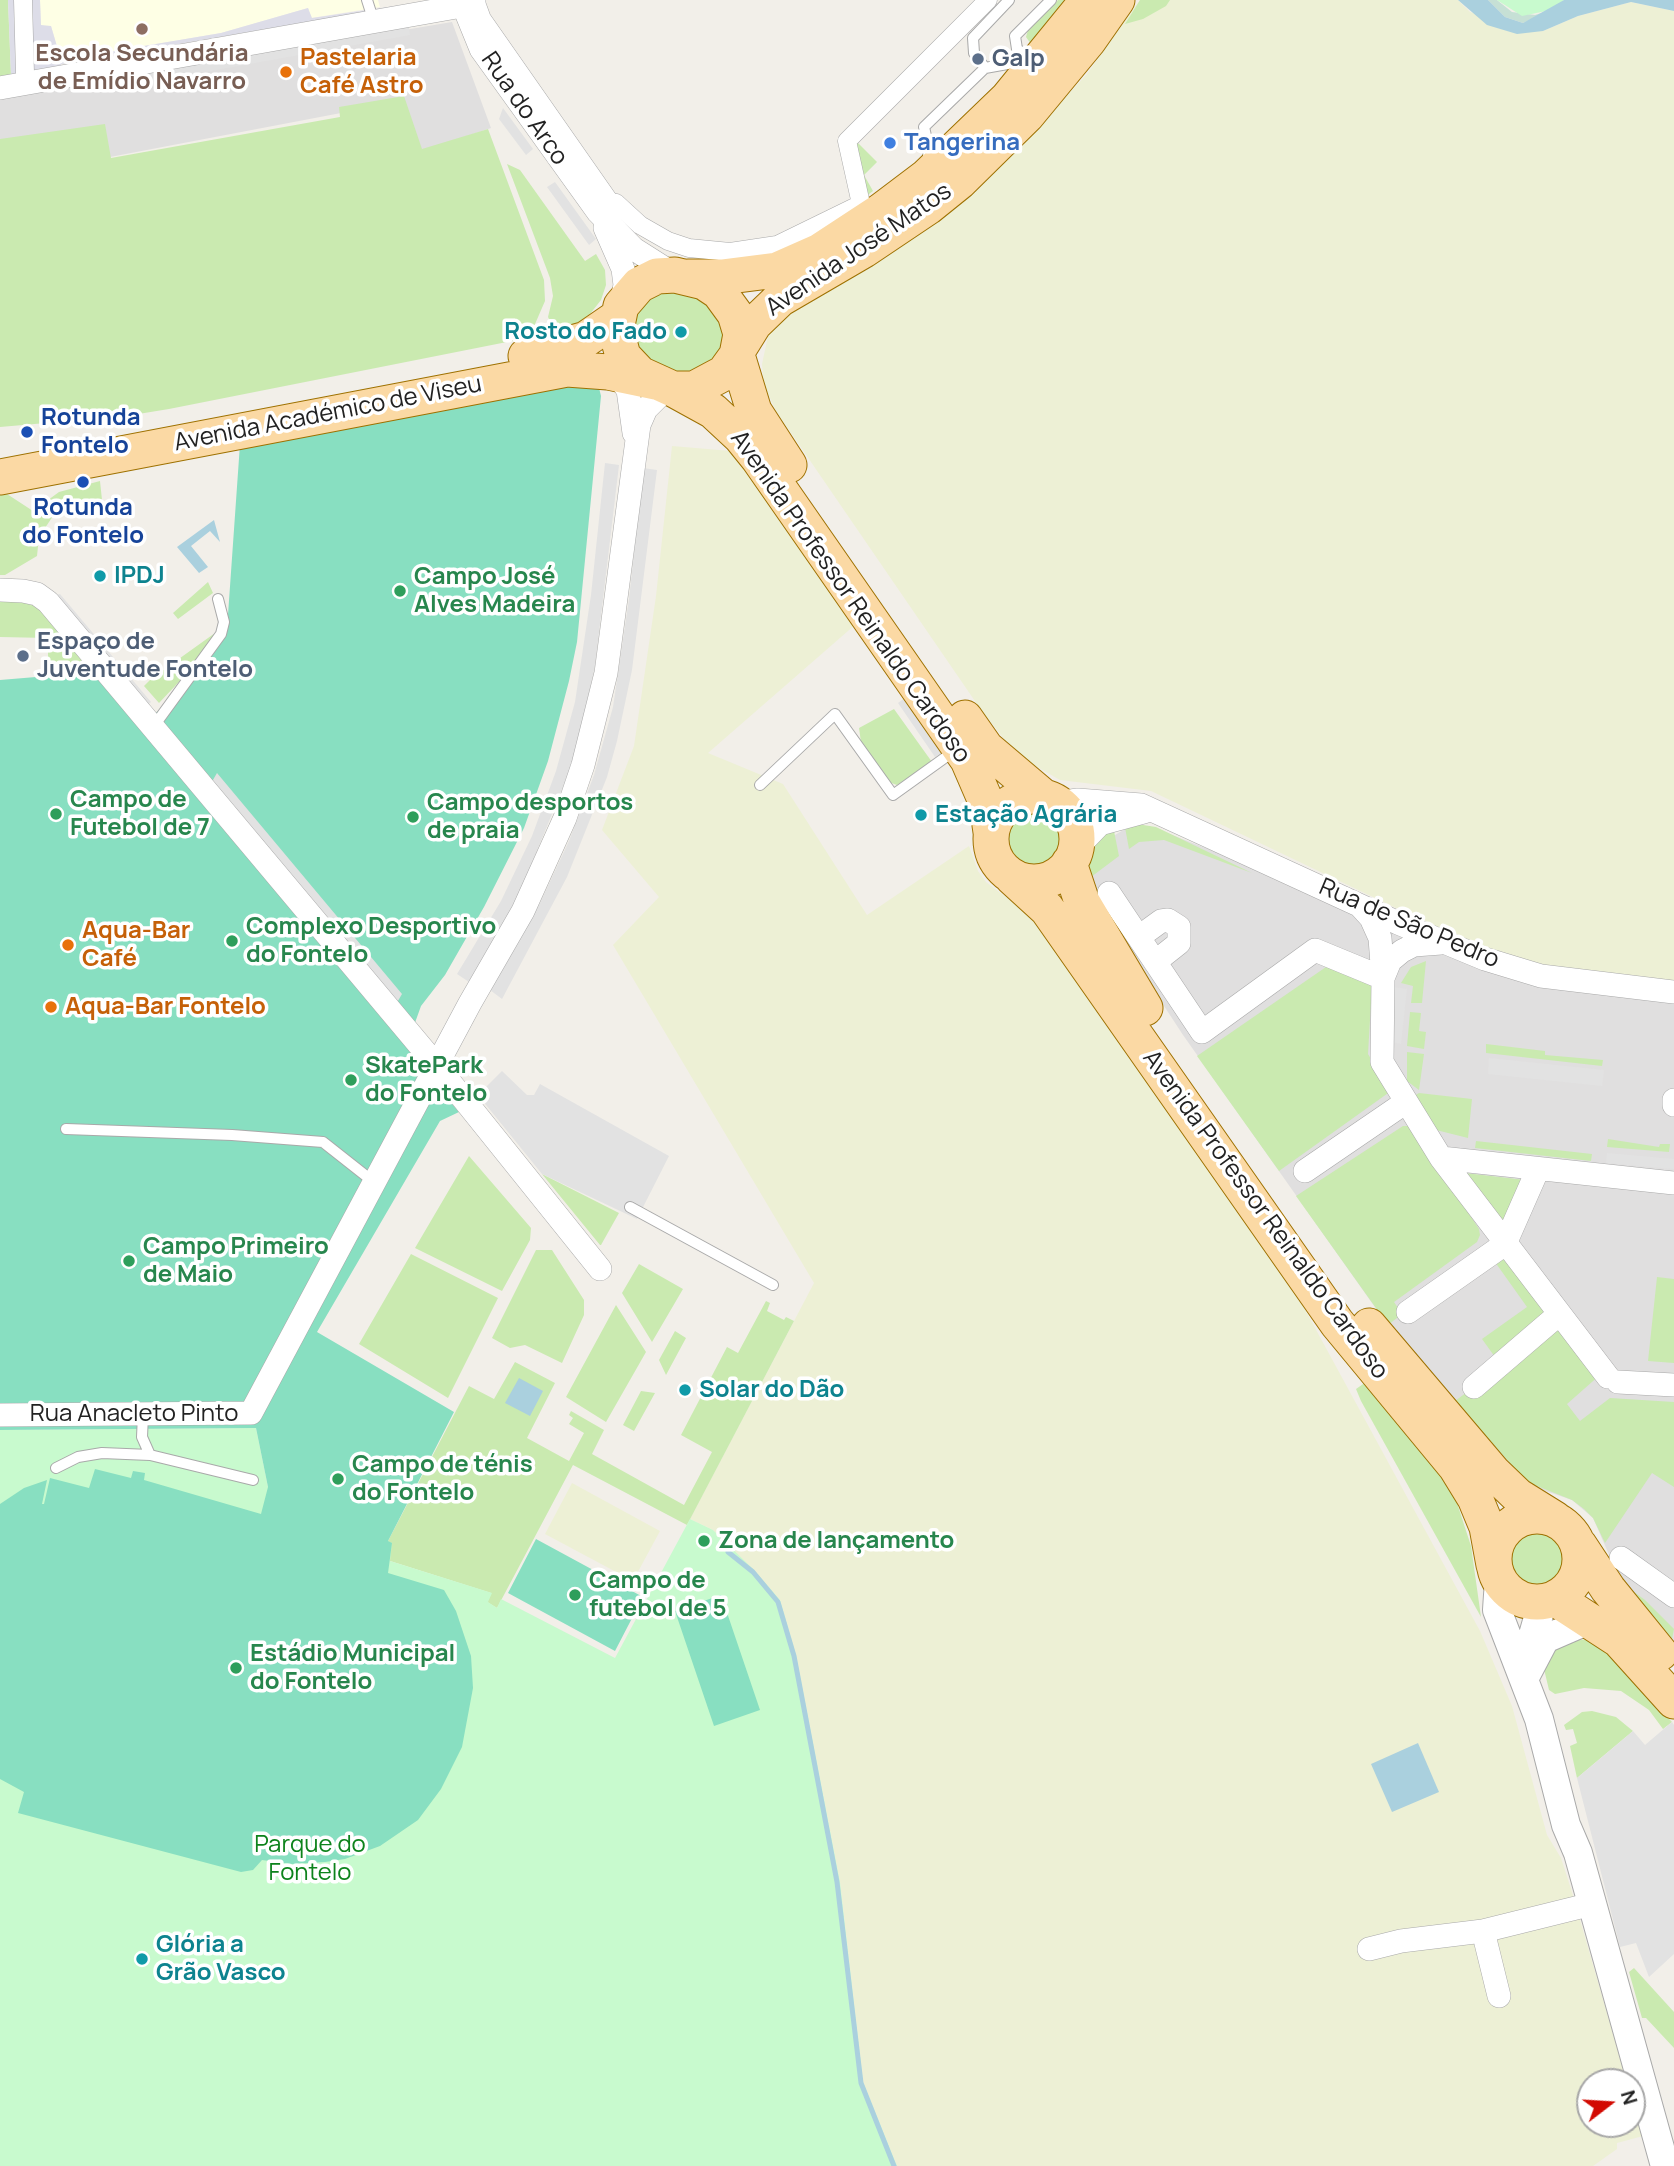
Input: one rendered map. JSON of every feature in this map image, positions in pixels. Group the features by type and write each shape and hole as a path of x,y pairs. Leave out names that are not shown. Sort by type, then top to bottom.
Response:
{"main road":[{"name":"Avenida José Matos","path":"681,276 763,273 792,264 851,231 926,177 1008,98 1038,57 1087,0"},
{"name":"Avenida José Matos","path":"739,350 754,324 780,299 864,250 928,207 959,182 1027,115 1089,40 1117,0"},
{"path":"681,276 712,286 730,305 739,324 739,350 716,380 694,389 636,363 633,290 649,279 681,276"},
{"name":"Avenida Académico de Viseu","path":"0,451 40,450 554,350 586,339 636,363"},
{"name":"Avenida Professor Reinaldo Cardoso","path":"739,350 754,411 772,439 986,748 1051,801"},
{"name":"Avenida Professor Reinaldo Cardoso","path":"636,363 713,411 753,452 959,748 981,786 988,806 991,832"},
{"name":"Avenida Académico de Viseu","path":"0,477 556,371 636,363"},
{"path":"1027,797 1051,801 1073,821 1072,857 1058,875 1043,881 1027,882 1012,877 1003,870 993,854 991,832 995,820 1008,805 1027,797"},
{"name":"Avenida Professor Reinaldo Cardoso","path":"1072,857 1082,902 1125,978 1355,1310 1493,1472 1518,1496 1555,1519"},
{"name":"Avenida Professor Reinaldo Cardoso","path":"1012,877 1047,909 1337,1323 1456,1467 1475,1497 1487,1527 1496,1572"},
{"path":"1674,1669 1608,1589 1573,1534 1555,1519 1542,1515 1516,1520 1498,1539 1496,1572 1519,1599 1549,1601 1591,1619 1619,1640 1674,1701"},
{"path":"1549,1601 1572,1586 1578,1574 1579,1545"}],"street":[{"path":"23,0 25,73"},
{"path":"0,88 370,11 468,2 612,205 616,203 640,225 668,241 689,248 730,251 777,245 861,204 847,141 988,0"},
{"name":"Rua do Arco","path":"468,2 481,49 598,212 634,249 681,276"},
{"name":"Rua do Arco","path":"598,212 623,269 636,363 635,443"},
{"path":"635,443 641,417 636,363"},
{"name":"Rua Anacleto Pinto","path":"0,1415 251,1413 545,867 583,765 607,673 635,443"},
{"path":"0,590 32,593 48,602 437,1066 600,1269"},
{"name":"Rua de São Pedro","path":"1051,801 1120,802 1157,812 1442,943 1541,976 1674,992"},
{"path":"1072,857 1100,824 1141,812 1157,812"},
{"path":"1109,893 1202,1032 1315,950 1383,978"},
{"path":"1359,905 1371,918 1380,938 1383,978 1382,1062 1441,1158 1558,1315 1613,1379 1674,1385"},
{"path":"1139,937 1161,921 1168,920 1179,927 1179,943 1155,961"},
{"path":"1383,978 1391,961 1402,951 1414,945 1442,943"},
{"path":"1305,1171 1406,1102"},
{"path":"1441,1158 1674,1183"},
{"path":"1408,1312 1505,1244 1538,1169"},
{"path":"1474,1387 1558,1315"},
{"path":"1620,1558 1674,1596"},
{"path":"1496,1572 1497,1610 1525,1676 1566,1825 1578,1853 1658,2164"},
{"path":"1525,1676 1533,1630 1549,1601"},
{"path":"1525,1676 1545,1639 1555,1632 1591,1619"},
{"path":"1369,1949 1401,1941 1483,1931 1592,1903"},
{"path":"1483,1931 1499,1996"}],"lane":[{"path":"985,68 974,53 972,38 1009,0"},
{"path":"1038,57 1017,49 1015,36 1051,0"},
{"path":"926,177 929,149 924,127 985,68 1038,57"},
{"path":"154,726 217,642 224,622 218,599"},
{"path":"760,785 835,714 892,795 959,748"},
{"path":"66,1129 323,1142 375,1183"},
{"path":"630,1208 773,1285"},
{"path":"143,1415 142,1437 150,1455"},
{"path":"56,1468 78,1457 102,1453 150,1455 253,1480"}],"shaded area":[{"path":"8,0 40,0 41,25 51,26 61,60 221,33 308,8 312,18 436,0 61,64 62,68 11,75"},
{"name":"Escola Secundária de Emídio Navarro","path":"40,0 378,0 380,7 311,18 308,8 221,33 61,60 51,26 41,26"},
{"path":"1140,0 1458,0 1470,12 1543,31 1578,16 1631,2 1674,11 1674,985 1526,963 1467,942 1151,791 1060,780 1032,764 1004,739 979,707 776,411 764,385 762,364 768,336 777,324 1040,125 1087,74"},
{"path":"1488,0 1497,0 1512,12 1535,15 1551,10 1523,23 1505,17"},
{"path":"452,22 491,128 420,152 404,101 110,157 0,148 0,98"},
{"path":"408,23 410,35 105,90 102,78"},
{"path":"503,108 533,149 526,155 499,119"},
{"path":"555,182 596,239 589,245 547,187"},
{"path":"672,446 731,451 856,624 708,753 783,784 867,915 969,846 978,871 986,882 1031,916 1296,1293 1480,1631 1512,1706 1547,1835 1561,1858 1623,2068 1576,2068 1576,2138 1636,2138 1617,2143 1617,2149 1593,2166 897,2166 863,2082 840,1882 796,1655 780,1600 713,1530 690,1519 814,1283 613,945 659,897 602,830 634,746 656,596"},
{"path":"605,463 619,465 595,666 579,737 569,772 515,905 469,982 457,974 501,901 532,836 556,771 575,702 591,595"},
{"path":"643,468 657,470 632,670 617,741 607,777 567,877 502,999 490,990 539,905 569,841 594,775 613,707 629,599"},
{"path":"60,594 151,702 145,707 53,596"},
{"path":"910,694 948,749 935,757 898,703"},
{"path":"217,773 402,994 395,1006 210,785"},
{"path":"1149,826 1486,957 1674,985 1674,1642 1617,1573 1593,1518 1572,1500 1537,1488 1517,1472 1379,1313 1183,1035 1134,960 1095,889 1091,868 1110,838 1125,829"},
{"path":"1393,987 1407,989 1401,1044 1392,1042"},
{"path":"1489,1058 1604,1070 1602,1086 1488,1074"},
{"path":"502,1071 527,1095 534,1095 540,1084 669,1156 637,1219 542,1174 478,1095"},
{"path":"1607,1153 1674,1159 1674,1169 1606,1163"},
{"path":"572,1483 660,1531 633,1581 545,1534"},
{"path":"1672,1722 1674,1954 1649,1977 1636,1943 1620,1947 1577,1778 1633,1731 1645,1745"}],"green space":[{"path":"0,0 8,0 11,75 0,77"},
{"path":"1058,0 1068,0 1033,47 1026,37 1028,30"},
{"path":"1140,0 1170,0 1166,6 1143,19 1125,24"},
{"path":"1497,0 1564,0 1551,10 1522,16"},
{"path":"404,96 422,149 488,129 544,280 545,301 532,331 512,341 169,409 126,416 0,427 0,139 105,124 111,158 340,117 339,107"},
{"path":"854,139 877,162 864,175 873,191 861,200"},
{"path":"507,164 520,170 585,261 596,254 605,270 606,285 601,300 590,314 565,332 554,330 548,317 553,296 550,278"},
{"path":"671,290 700,296 726,330 721,354 686,375 649,362 631,341 635,311 649,295"},
{"name":"Complexo Desportivo do Fontelo","path":"551,384 599,388 601,396 577,642 569,681 548,761 524,828 484,907 445,975 421,1006 407,1045 421,1068 459,1112 440,1121 317,1332 454,1412 388,1541 392,1543 388,1573 444,1590 456,1611 471,1656 473,1688 462,1747 441,1789 418,1820 380,1846 345,1859 325,1862 292,1864 262,1860 253,1870 241,1872 18,1813 24,1792 0,1779 0,1504 24,1488 47,1480 44,1504 50,1478 89,1488 95,1469 131,1478 133,1471 145,1473 144,1480 261,1514 268,1487 256,1428 0,1430 0,680 48,676 99,677 142,726 180,690 227,629 240,444"},
{"path":"100,481 102,500 96,509 78,506 55,513 39,537 37,556 5,575 0,575 0,495 7,494 33,511 59,492"},
{"path":"208,582 213,593 178,619 173,613"},
{"path":"0,599 24,600 36,605 99,677 48,676 48,638 0,637"},
{"path":"215,633 194,666 159,703 144,686 152,678 147,671 155,663 162,671"},
{"path":"894,709 932,762 897,785 886,781 861,742 859,728"},
{"path":"1034,812 1053,820 1061,839 1053,858 1034,866 1015,858 1007,839 1015,820"},
{"path":"1124,822 1156,827 1252,873 1164,840 1139,842 1129,849"},
{"path":"1113,826 1119,856 1091,877 1089,864 1092,846"},
{"path":"1426,961 1422,1003 1411,1003 1413,986 1401,983 1411,967"},
{"path":"1326,967 1372,986 1368,1054 1391,1091 1279,1171 1197,1056"},
{"path":"1410,1012 1421,1013 1419,1031 1426,1032 1424,1049 1407,1046"},
{"path":"1486,1044 1545,1051 1545,1055 1603,1060 1602,1066 1486,1053"},
{"path":"1407,1052 1424,1054 1419,1090 1407,1081"},
{"path":"1419,1093 1472,1099 1468,1138 1436,1130 1414,1096"},
{"path":"1403,1126 1410,1126 1415,1131 1479,1229 1480,1235 1477,1242 1394,1302 1402,1314 1388,1325 1296,1196"},
{"path":"1608,1139 1659,1147 1660,1144 1670,1144 1669,1152 1607,1147"},
{"path":"1476,1141 1592,1154 1591,1161 1475,1148"},
{"path":"469,1156 531,1228 530,1240 502,1291 415,1248"},
{"path":"1465,1173 1525,1180 1501,1227"},
{"path":"542,1174 619,1213 601,1245 600,1245"},
{"path":"536,1250 552,1250 584,1300 584,1315 562,1363 525,1345 510,1348 492,1338"},
{"path":"411,1254 498,1298 448,1398 359,1344"},
{"path":"1507,1255 1546,1311 1495,1357 1482,1339 1527,1307 1495,1262"},
{"path":"639,1264 683,1289 652,1342 622,1293"},
{"path":"1657,1277 1674,1279 1674,1363 1648,1361"},
{"path":"766,1301 770,1303 767,1311 784,1320 786,1317 794,1321 687,1525 573,1465 497,1608 487,1602 491,1593 390,1561 388,1541 469,1386 494,1399 515,1362 555,1383 527,1438 569,1461 584,1433 569,1424 573,1418 569,1415 571,1411 604,1430 592,1454 684,1505 712,1452 681,1435 727,1347 738,1353"},
{"path":"616,1305 646,1352 606,1422 566,1397"},
{"path":"1560,1323 1601,1374 1567,1404 1580,1421 1610,1398 1674,1402 1674,1487 1652,1473 1605,1543 1593,1518 1584,1509 1572,1500 1527,1482 1455,1401"},
{"path":"675,1331 686,1338 666,1375 659,1360"},
{"path":"1366,1382 1446,1481 1457,1503 1471,1546 1481,1617 1361,1401 1356,1389"},
{"path":"641,1391 655,1393 634,1431 623,1425"},
{"name":"Parque do Fontelo","path":"256,1428 268,1487 392,1543 390,1561 492,1593 488,1602 497,1608 501,1599 615,1658 690,1519 713,1530 754,1570 780,1600 796,1655 840,1882 863,2082 897,2166 0,2166 0,1430"},
{"path":"1537,1528 1548,1530 1557,1536 1563,1545 1563,1567 1557,1576 1548,1582 1537,1584 1526,1582 1517,1576 1511,1567 1509,1556 1511,1545 1517,1536 1526,1530"},
{"name":"Campo de futebol de 5","path":"536,1539 643,1597 615,1651 508,1593"},
{"path":"1626,1586 1645,1600 1674,1629 1672,1639"},
{"path":"721,1595 760,1710 714,1726 675,1611"},
{"path":"1574,1639 1590,1640 1608,1653 1672,1722 1663,1729 1649,1710 1621,1691 1584,1688 1555,1694 1549,1690 1544,1669 1550,1652"},
{"path":"1592,1711 1616,1717 1633,1731 1577,1778 1570,1746 1577,1743 1573,1729 1566,1730 1564,1725 1582,1712"},
{"path":"1634,1968 1674,2012 1674,2048 1646,2018 1642,2018 1629,1972"}],"water":[{"path":"1458,0 1488,0 1505,17 1523,23 1564,0 1674,0 1674,11 1631,2 1578,16 1543,31 1517,34 1487,25"},
{"path":"214,520 220,542 210,531 191,546 208,567 199,573 177,547"},
{"path":"519,1378 543,1391 530,1416 505,1403"},
{"path":"1418,1743 1439,1792 1392,1812 1371,1764"}],"waterway":[{"path":"728,1552 753,1572 778,1602 794,1656 837,1882 861,2083 894,2166"}],"place":[{"name":"Escola Secundária de Emídio Navarro","path":"142,29"},
{"name":"Galp","path":"978,59"},
{"name":"Pastelaria Café Astro","path":"286,72"},
{"name":"Tangerina","path":"890,143"},
{"name":"Rosto do Fado","path":"681,332"},
{"name":"Rotunda Fontelo","path":"27,432"},
{"name":"Rotunda do Fontelo","path":"83,482"},
{"name":"IPDJ","path":"100,576"},
{"name":"Campo José Alves Madeira","path":"400,591"},
{"name":"Espaço de Juventude Fontelo","path":"23,656"},
{"name":"Campo de Futebol de 7","path":"56,814"},
{"name":"Estação Agrária","path":"921,815"},
{"name":"Campo desportos de praia","path":"413,817"},
{"name":"Complexo Desportivo do Fontelo","path":"232,941"},
{"name":"Aqua-Bar Café","path":"68,945"},
{"name":"Aqua-Bar Fontelo","path":"51,1007"},
{"name":"SkatePark do Fontelo","path":"351,1080"},
{"name":"Campo Primeiro de Maio","path":"129,1261"},
{"name":"Solar do Dão","path":"685,1390"},
{"name":"Campo de ténis do Fontelo","path":"338,1479"},
{"name":"Zona de lançamento","path":"704,1541"},
{"name":"Campo de futebol de 5","path":"575,1595"},
{"name":"Estádio Municipal do Fontelo","path":"236,1668"},
{"name":"Glória a Grão Vasco","path":"142,1959"}]}
